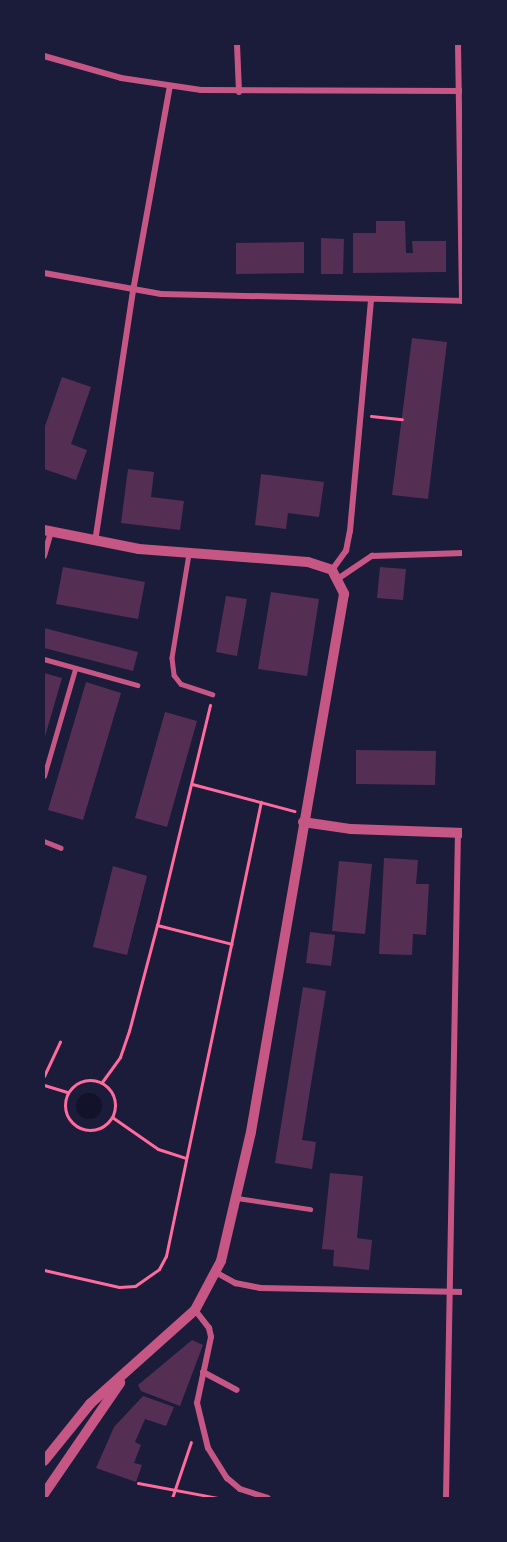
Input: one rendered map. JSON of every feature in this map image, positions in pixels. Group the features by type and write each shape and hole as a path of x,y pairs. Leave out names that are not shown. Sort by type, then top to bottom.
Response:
{"street":[{"path":"237,44 239,92"},
{"path":"44,273 133,291 463,301 461,91 458,44"},
{"path":"44,56 121,78 170,86 239,92 461,91"},
{"path":"95,543 133,291 170,86"},
{"path":"335,574 348,541 371,300"},
{"path":"44,556 47,531 95,543 189,554 308,562 335,574 344,594 237,1198 217,1273 195,1310 90,1404 44,1461"},
{"path":"335,574 372,556 464,553"},
{"path":"304,818 351,829 460,833 447,1292 446,1498"},
{"path":"217,1273 236,1283 260,1288 464,1292"},
{"path":"195,1310 209,1328 211,1337 197,1394 197,1414 208,1448 227,1478 240,1489 268,1498"},
{"path":"44,1494 129,1370"},
{"path":"204,1372 237,1390"}],"lane":[{"path":"189,554 172,658 174,675 181,684 212,694"},
{"path":"44,658 75,669 137,685"},
{"path":"44,776 75,669"},
{"path":"44,841 61,848"},
{"path":"237,1198 310,1209"}],"path":[{"path":"360,415 402,419"},
{"path":"102,1082 126,1039 157,925 212,694"},
{"path":"192,784 261,802 304,818"},
{"path":"44,1270 119,1287 147,1280 166,1256 261,802"},
{"path":"157,925 232,944"},
{"path":"44,1076 60,1042"},
{"path":"83,1080 102,1082 114,1098 112,1117 96,1130 77,1127 65,1112 67,1092 83,1080"},
{"path":"44,1085 67,1092"},
{"path":"112,1117 158,1149 185,1158"},
{"path":"172,1498 191,1442"},
{"path":"138,1483 218,1498"}],"shaded area":[{"path":"89,1093 98,1097 102,1106 98,1115 89,1119 80,1115 76,1106 80,1097"}],"building":[{"path":"376,221 405,221 406,253 413,253 412,241 446,241 446,272 353,273 353,233 376,233"},
{"path":"321,238 344,239 343,274 321,274"},
{"path":"304,242 304,273 236,274 236,243"},
{"path":"412,338 447,342 428,499 392,495"},
{"path":"62,377 91,387 71,444 87,450 76,480 44,469 44,429"},
{"path":"128,469 154,472 151,497 184,501 180,530 121,523"},
{"path":"261,474 324,482 319,517 288,513 286,529 255,525"},
{"path":"63,567 145,582 138,619 56,604"},
{"path":"380,567 406,569 403,600 377,598"},
{"path":"271,592 319,599 307,676 258,669"},
{"path":"226,596 247,599 237,656 216,652"},
{"path":"44,628 138,652 133,671 44,648"},
{"path":"44,673 62,678 44,740"},
{"path":"86,682 121,693 83,820 48,810"},
{"path":"165,712 197,721 167,827 135,818"},
{"path":"356,750 436,751 435,785 356,784"},
{"path":"384,858 418,860 416,884 429,884 426,935 413,934 412,955 379,954"},
{"path":"339,861 372,864 365,934 332,931"},
{"path":"113,866 147,876 127,955 93,947"},
{"path":"310,932 335,935 331,966 306,963"},
{"path":"303,987 326,991 302,1140 316,1142 312,1169 275,1163"},
{"path":"330,1173 363,1176 357,1238 372,1240 369,1270 333,1266 334,1250 322,1249"},
{"path":"192,1340 203,1345 180,1406 141,1391 138,1385"},
{"path":"143,1396 174,1407 166,1426 145,1419 135,1442 141,1445 134,1463 142,1465 136,1482 96,1468 114,1427"}]}
